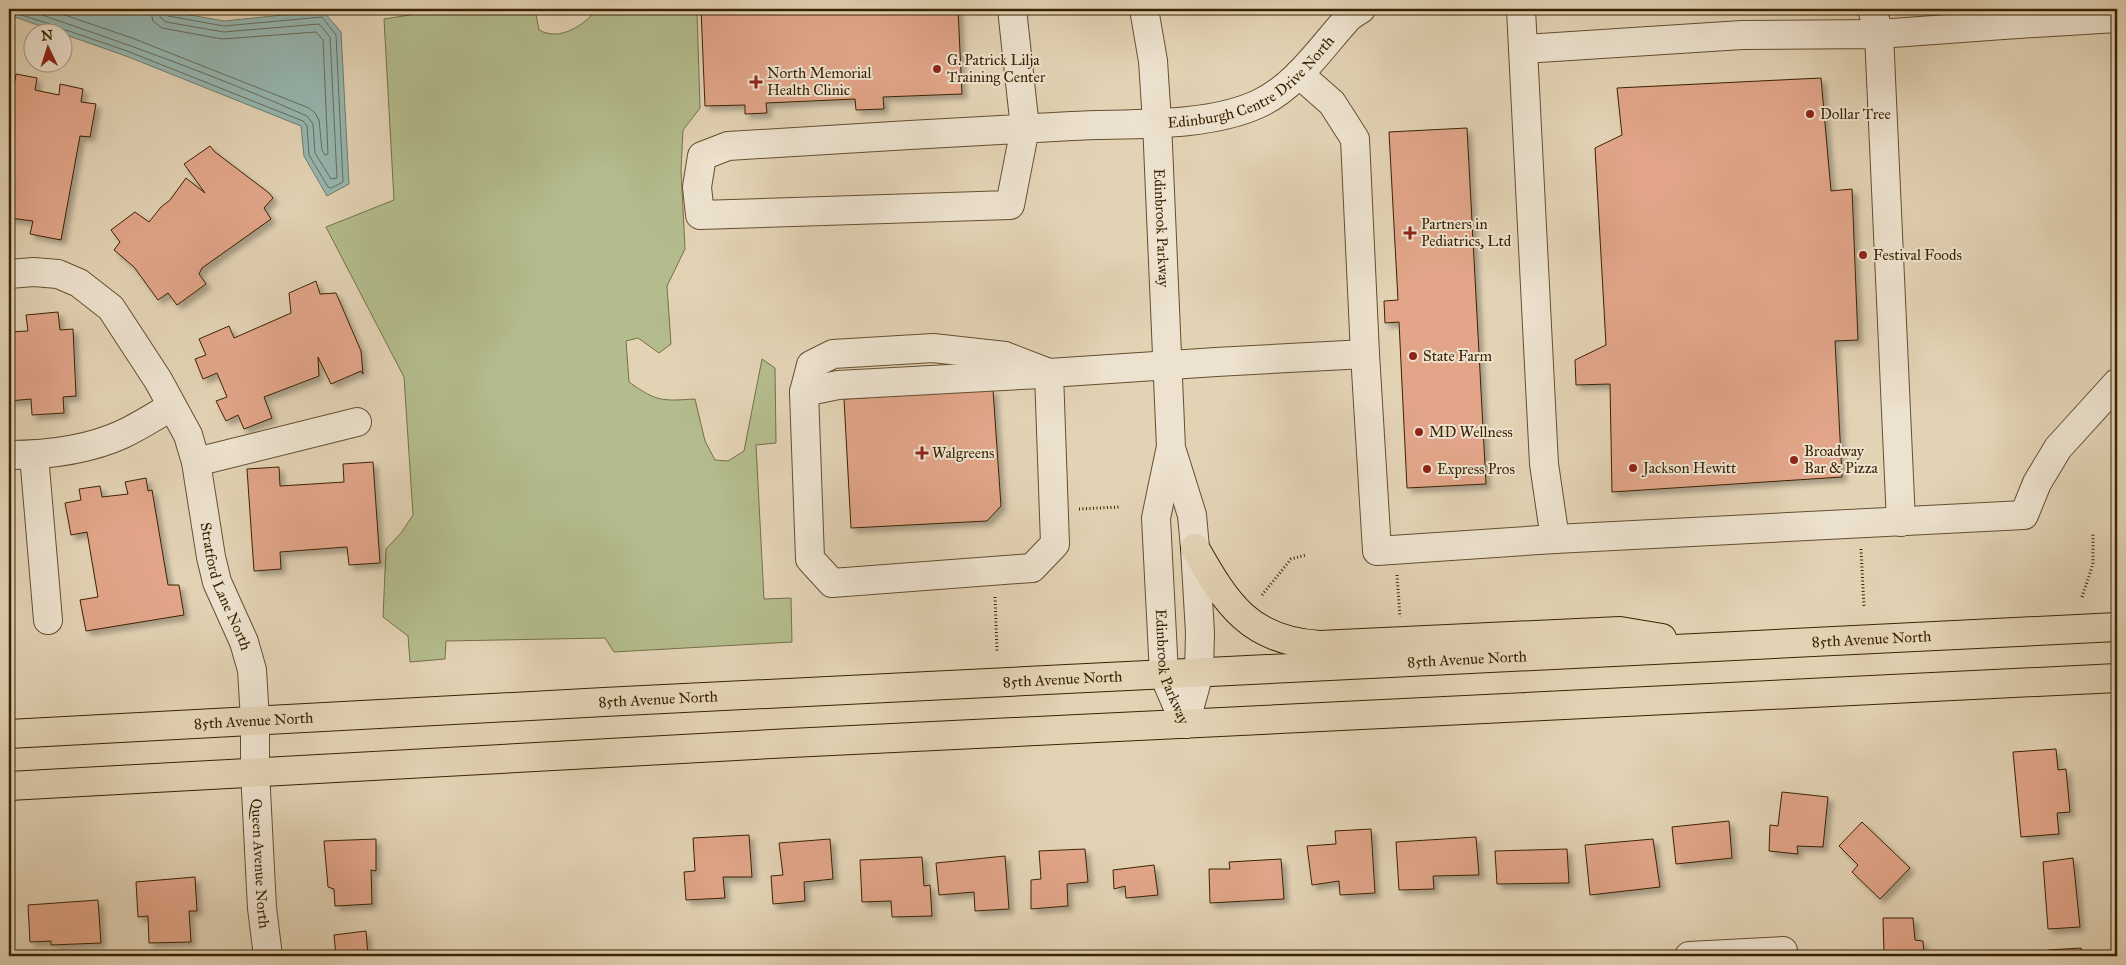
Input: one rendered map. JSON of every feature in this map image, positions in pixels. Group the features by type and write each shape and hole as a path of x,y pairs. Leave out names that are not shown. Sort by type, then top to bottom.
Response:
{"main road":[{"path":"1195,548 1216,586 1244,618 1273,636 1296,644 1320,645 1620,631 1713,647"},
{"name":"85th Avenue North","path":"9,734 2117,627"},
{"path":"9,786 255,771 2117,678"}],"street":[{"path":"1012,9 1025,128 1010,205 700,215 697,187 702,156 728,146 1025,128"},
{"name":"Edinbrook Parkway","path":"1144,9 1153,61 1157,122 1171,448 1192,515 1200,633 1199,673 1185,724"},
{"name":"Edinburgh Centre Drive North","path":"1025,128 1204,119 1244,110 1261,103 1278,92 1299,74 1346,21 1361,9"},
{"path":"1521,9 1544,464 1555,539"},
{"path":"1872,9 1879,34 1901,522"},
{"path":"1523,49 1742,35 1879,34 2003,17 2117,18"},
{"path":"1299,74 1332,103 1355,139 1377,551 1555,539 2024,515 2037,483 2058,448 2117,383"},
{"name":"Stratford Lane North","path":"9,274 34,272 58,274 79,283 111,308 158,380 171,407 188,435 196,462 211,557 217,582 244,642 252,670 256,720 255,771"},
{"path":"1049,373 1055,544 1032,568 832,583 810,559 804,392 812,365 834,354 933,348 1005,356 1049,373 1365,354"},
{"path":"48,620 21,455 81,448 122,434 171,407"},
{"path":"196,462 358,422"},
{"name":"Edinbrook Parkway","path":"1171,448 1156,518 1164,675 1185,724"},
{"name":"Queen Avenue North","path":"255,771 262,908 268,956"},
{"path":"1689,956 1783,954"}],"path":[{"path":"1054,510 1119,507"},
{"path":"1860,524 1864,608"},
{"path":"2082,598 2093,564 2093,533"},
{"path":"1395,550 1400,617"},
{"path":"1262,595 1291,559 1306,556"},
{"path":"994,572 997,651"}],"green space":[{"path":"421,9 535,9 539,30 555,34 563,33 579,26 598,9 697,12 700,108 683,130 681,170 685,249 667,286 671,344 659,353 638,338 626,341 629,382 653,397 660,399 695,399 705,441 715,460 728,461 744,451 762,359 775,368 776,443 756,445 764,599 791,598 792,642 614,652 605,638 446,641 445,659 410,662 408,636 383,617 386,549 401,533 413,515 404,377 326,227 394,200 384,19 416,14"}],"water":[{"path":"9,9 156,9 224,21 323,11 341,32 349,184 327,196 304,156 301,126 126,56 72,37 72,22 29,22 9,15"}],"building":[{"path":"701,9 958,9 962,94 883,97 884,109 856,110 855,99 766,103 767,113 745,114 745,105 705,106"},
{"path":"16,74 37,78 35,90 59,95 60,84 83,89 81,102 96,104 90,137 80,136 61,240 30,234 33,221 10,218 9,222 9,85 14,86"},
{"path":"1821,78 1831,191 1852,189 1858,340 1835,341 1842,477 1612,492 1610,384 1576,385 1575,360 1606,345 1595,148 1622,135 1617,88"},
{"path":"1467,128 1486,484 1407,488 1399,322 1385,323 1384,301 1398,300 1389,132"},
{"path":"210,146 215,152 269,193 273,198 264,208 271,219 202,268 199,274 206,284 177,305 168,293 158,300 134,267 114,250 120,242 111,230 135,212 149,222 161,207 170,200 186,178 205,193 184,164"},
{"path":"316,281 320,294 336,293 361,351 363,374 361,371 331,384 318,357 319,376 264,397 272,418 244,429 238,415 226,421 216,401 227,397 217,373 203,379 195,359 206,355 199,339 229,326 234,338 291,313 289,293"},
{"path":"58,312 60,330 73,329 76,396 63,397 64,413 32,415 31,399 9,401 9,332 28,331 26,315"},
{"name":"Walgreens","path":"993,390 1001,506 987,521 851,528 844,399"},
{"path":"373,462 380,563 349,565 347,547 280,552 281,569 254,571 247,469 279,467 280,486 344,482 343,464"},
{"path":"146,478 148,491 152,490 168,585 179,585 184,615 86,631 80,600 98,597 87,532 71,535 65,503 81,500 79,489 100,486 102,497 128,494 125,482"},
{"path":"2056,749 2058,770 2066,769 2070,812 2057,813 2059,834 2021,837 2013,752"},
{"path":"1782,792 1828,797 1823,847 1797,846 1798,854 1769,851 1770,825 1778,826"},
{"path":"1729,821 1732,858 1676,864 1672,827"},
{"path":"1862,822 1910,868 1880,899 1852,872 1858,865 1839,846"},
{"path":"1371,829 1375,893 1340,895 1339,881 1312,885 1307,846 1336,844 1335,831"},
{"path":"749,835 752,877 723,877 725,898 686,900 684,872 695,871 693,838"},
{"path":"1476,837 1479,875 1433,876 1434,889 1399,890 1396,842"},
{"path":"376,839 376,871 371,870 372,904 335,906 334,889 328,887 324,841"},
{"path":"830,839 833,879 804,882 805,901 773,904 771,876 783,875 779,843"},
{"path":"1653,839 1660,887 1590,895 1585,845"},
{"path":"1085,849 1088,882 1067,884 1068,906 1031,909 1031,880 1041,879 1039,851"},
{"path":"1567,849 1569,883 1497,884 1495,851"},
{"path":"1005,856 1009,909 975,911 974,892 939,895 936,863"},
{"path":"922,857 924,886 930,885 932,916 892,917 891,901 862,902 860,860"},
{"path":"2073,858 2080,927 2048,929 2043,862"},
{"path":"1281,859 1284,899 1210,903 1209,869 1230,869 1229,862"},
{"path":"1154,865 1158,895 1126,898 1125,886 1114,889 1113,870"},
{"path":"195,877 197,911 189,911 191,942 149,943 148,916 138,917 136,882"},
{"path":"98,900 101,943 51,945 51,941 30,942 28,905"},
{"path":"1883,918 1913,918 1915,940 1923,941 1924,956 1890,956 1890,951 1884,952"},
{"path":"366,931 368,956 336,956 334,935"},
{"path":"2081,948 2082,956 2048,956 2048,950"}],"place":[{"name":"G. Patrick Lilja Training Center","path":"937,69"},
{"name":"North Memorial Health Clinic","path":"756,82"},
{"name":"Dollar Tree","path":"1810,114"},
{"name":"Partners in Pediatrics, Ltd","path":"1410,233"},
{"name":"Festival Foods","path":"1863,255"},
{"name":"State Farm","path":"1413,356"},
{"name":"MD Wellness","path":"1419,432"},
{"name":"Walgreens","path":"922,453"},
{"name":"Broadway Bar & Pizza","path":"1794,460"},
{"name":"Jackson Hewitt","path":"1633,468"},
{"name":"Express Pros","path":"1427,469"}]}
